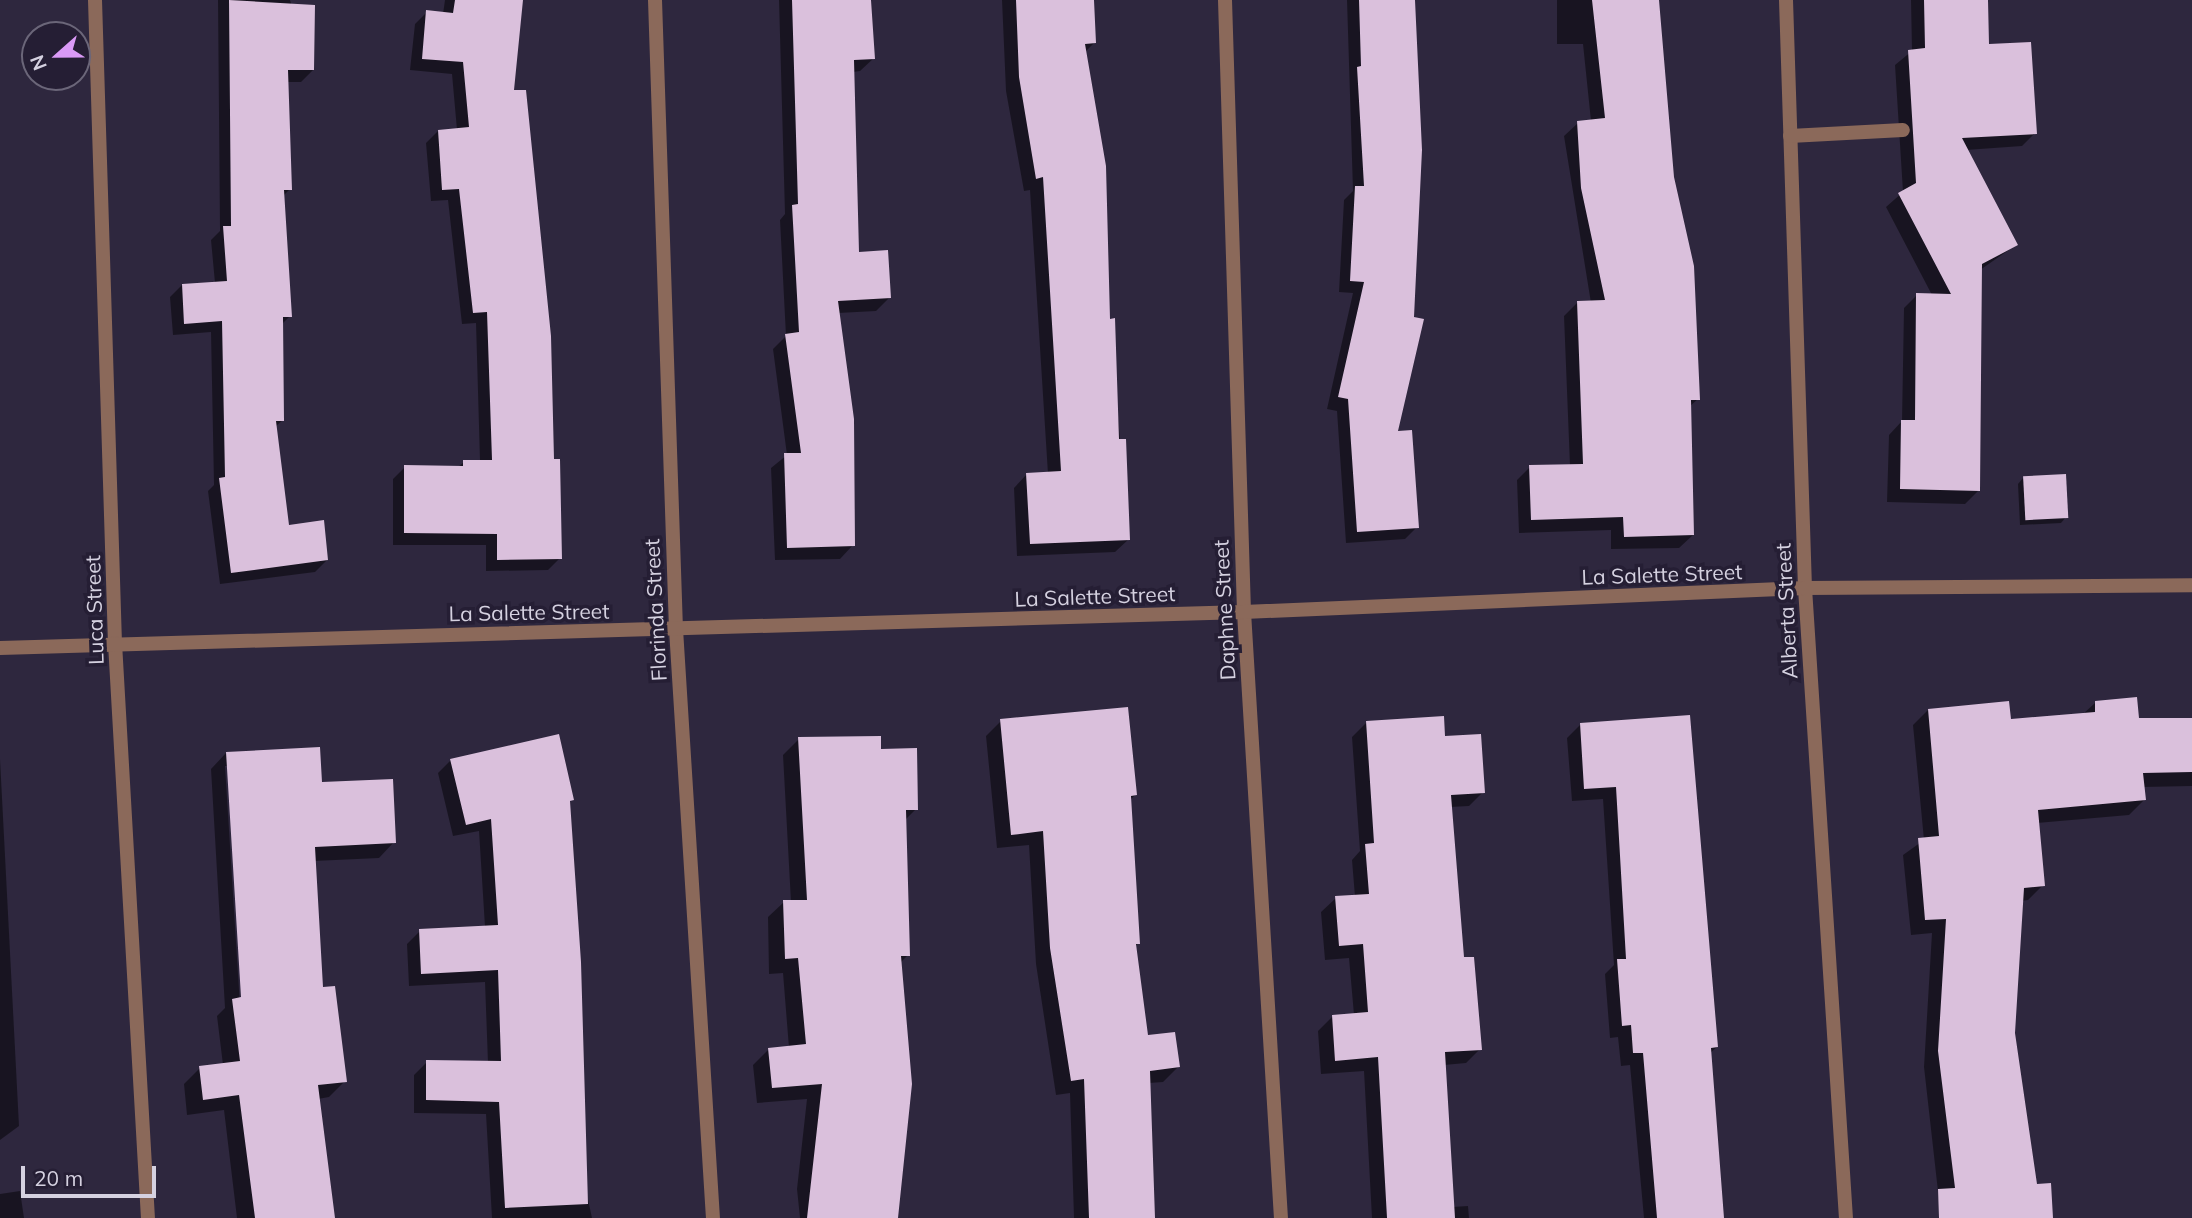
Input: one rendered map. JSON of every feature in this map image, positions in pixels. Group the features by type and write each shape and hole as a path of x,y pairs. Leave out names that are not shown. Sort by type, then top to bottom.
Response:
{"street":[{"name":"Luca Street","path":"95,0 116,643 148,1218"},
{"name":"Florinda Street","path":"655,0 676,629 713,1218"},
{"name":"Daphne Street","path":"1225,0 1244,612 1281,1218"},
{"name":"Alberta Street","path":"1786,0 1805,589 1846,1218"},
{"path":"1790,136 1903,130"},
{"name":"La Salette Street","path":"0,648 1244,612 1805,589 2192,585"}],"building":[{"path":"229,0 315,5 314,70 288,70 292,190 284,190 292,317 283,317 284,421 276,421 289,525 324,520 328,560 231,573 219,478 225,477 222,321 184,324 182,284 227,281 223,226 231,226"},
{"path":"455,0 523,0 514,90 526,90 551,336 554,459 560,459 562,559 497,560 497,534 404,533 404,465 463,466 463,460 492,460 487,312 473,313 459,189 442,190 438,130 469,127 463,62 422,59 426,10 453,13"},
{"path":"792,0 871,0 875,59 854,60 859,252 888,250 891,298 838,301 854,419 855,546 787,548 784,453 801,453 785,334 799,332 792,205 798,204"},
{"path":"1016,0 1094,0 1096,43 1085,44 1106,166 1110,319 1115,318 1119,439 1126,439 1130,540 1030,544 1026,473 1061,471 1043,177 1036,179 1019,77"},
{"path":"1359,0 1415,0 1422,150 1414,317 1424,319 1398,431 1412,430 1419,528 1357,532 1348,399 1338,397 1364,282 1350,281 1355,186 1364,186 1357,67 1361,66"},
{"path":"1592,0 1659,0 1674,177 1694,266 1700,400 1691,400 1694,535 1624,537 1623,517 1531,520 1529,465 1583,464 1577,301 1605,300 1581,188 1577,121 1605,118"},
{"path":"1924,0 1988,0 1989,44 2031,42 2037,134 1962,138 2018,245 1982,264 1980,491 1900,489 1901,420 1915,420 1916,293 1951,294 1898,193 1916,183 1908,50 1925,48"},
{"path":"2066,474 2068,518 2025,520 2023,476"},
{"path":"2137,697 2139,718 2192,718 2192,772 2143,773 2146,800 2038,810 2045,886 2024,888 2015,1033 2037,1184 2051,1183 2053,1218 1939,1218 1938,1189 1955,1188 1938,1051 1946,919 1925,920 1918,838 1939,836 1928,709 2009,701 2011,719 2095,712 2095,701"},
{"path":"1128,707 1137,795 1131,796 1140,944 1136,944 1148,1035 1175,1032 1180,1067 1150,1071 1155,1218 1089,1218 1084,1079 1071,1081 1050,948 1043,831 1011,835 1000,719"},
{"path":"1690,715 1718,1047 1711,1048 1724,1218 1657,1218 1643,1053 1633,1053 1631,1025 1622,1026 1617,959 1626,959 1616,787 1584,789 1580,723"},
{"path":"1444,716 1445,736 1481,734 1485,793 1451,795 1464,957 1474,957 1482,1050 1445,1052 1455,1218 1387,1218 1378,1057 1335,1061 1332,1015 1368,1012 1363,944 1339,946 1335,896 1369,894 1365,844 1374,843 1366,721"},
{"path":"559,734 574,800 570,801 581,962 588,1204 505,1208 499,1102 426,1100 426,1060 501,1061 498,970 421,974 419,929 498,925 491,819 466,825 450,759"},
{"path":"881,736 881,749 917,748 918,810 906,810 910,956 901,956 912,1084 898,1218 807,1218 822,1084 772,1088 768,1048 806,1044 798,958 785,959 783,900 807,900 798,737"},
{"path":"320,747 322,782 393,779 396,843 315,847 323,987 335,986 347,1082 318,1085 335,1218 255,1218 239,1095 203,1100 199,1066 240,1061 232,999 241,997 226,752"}]}
